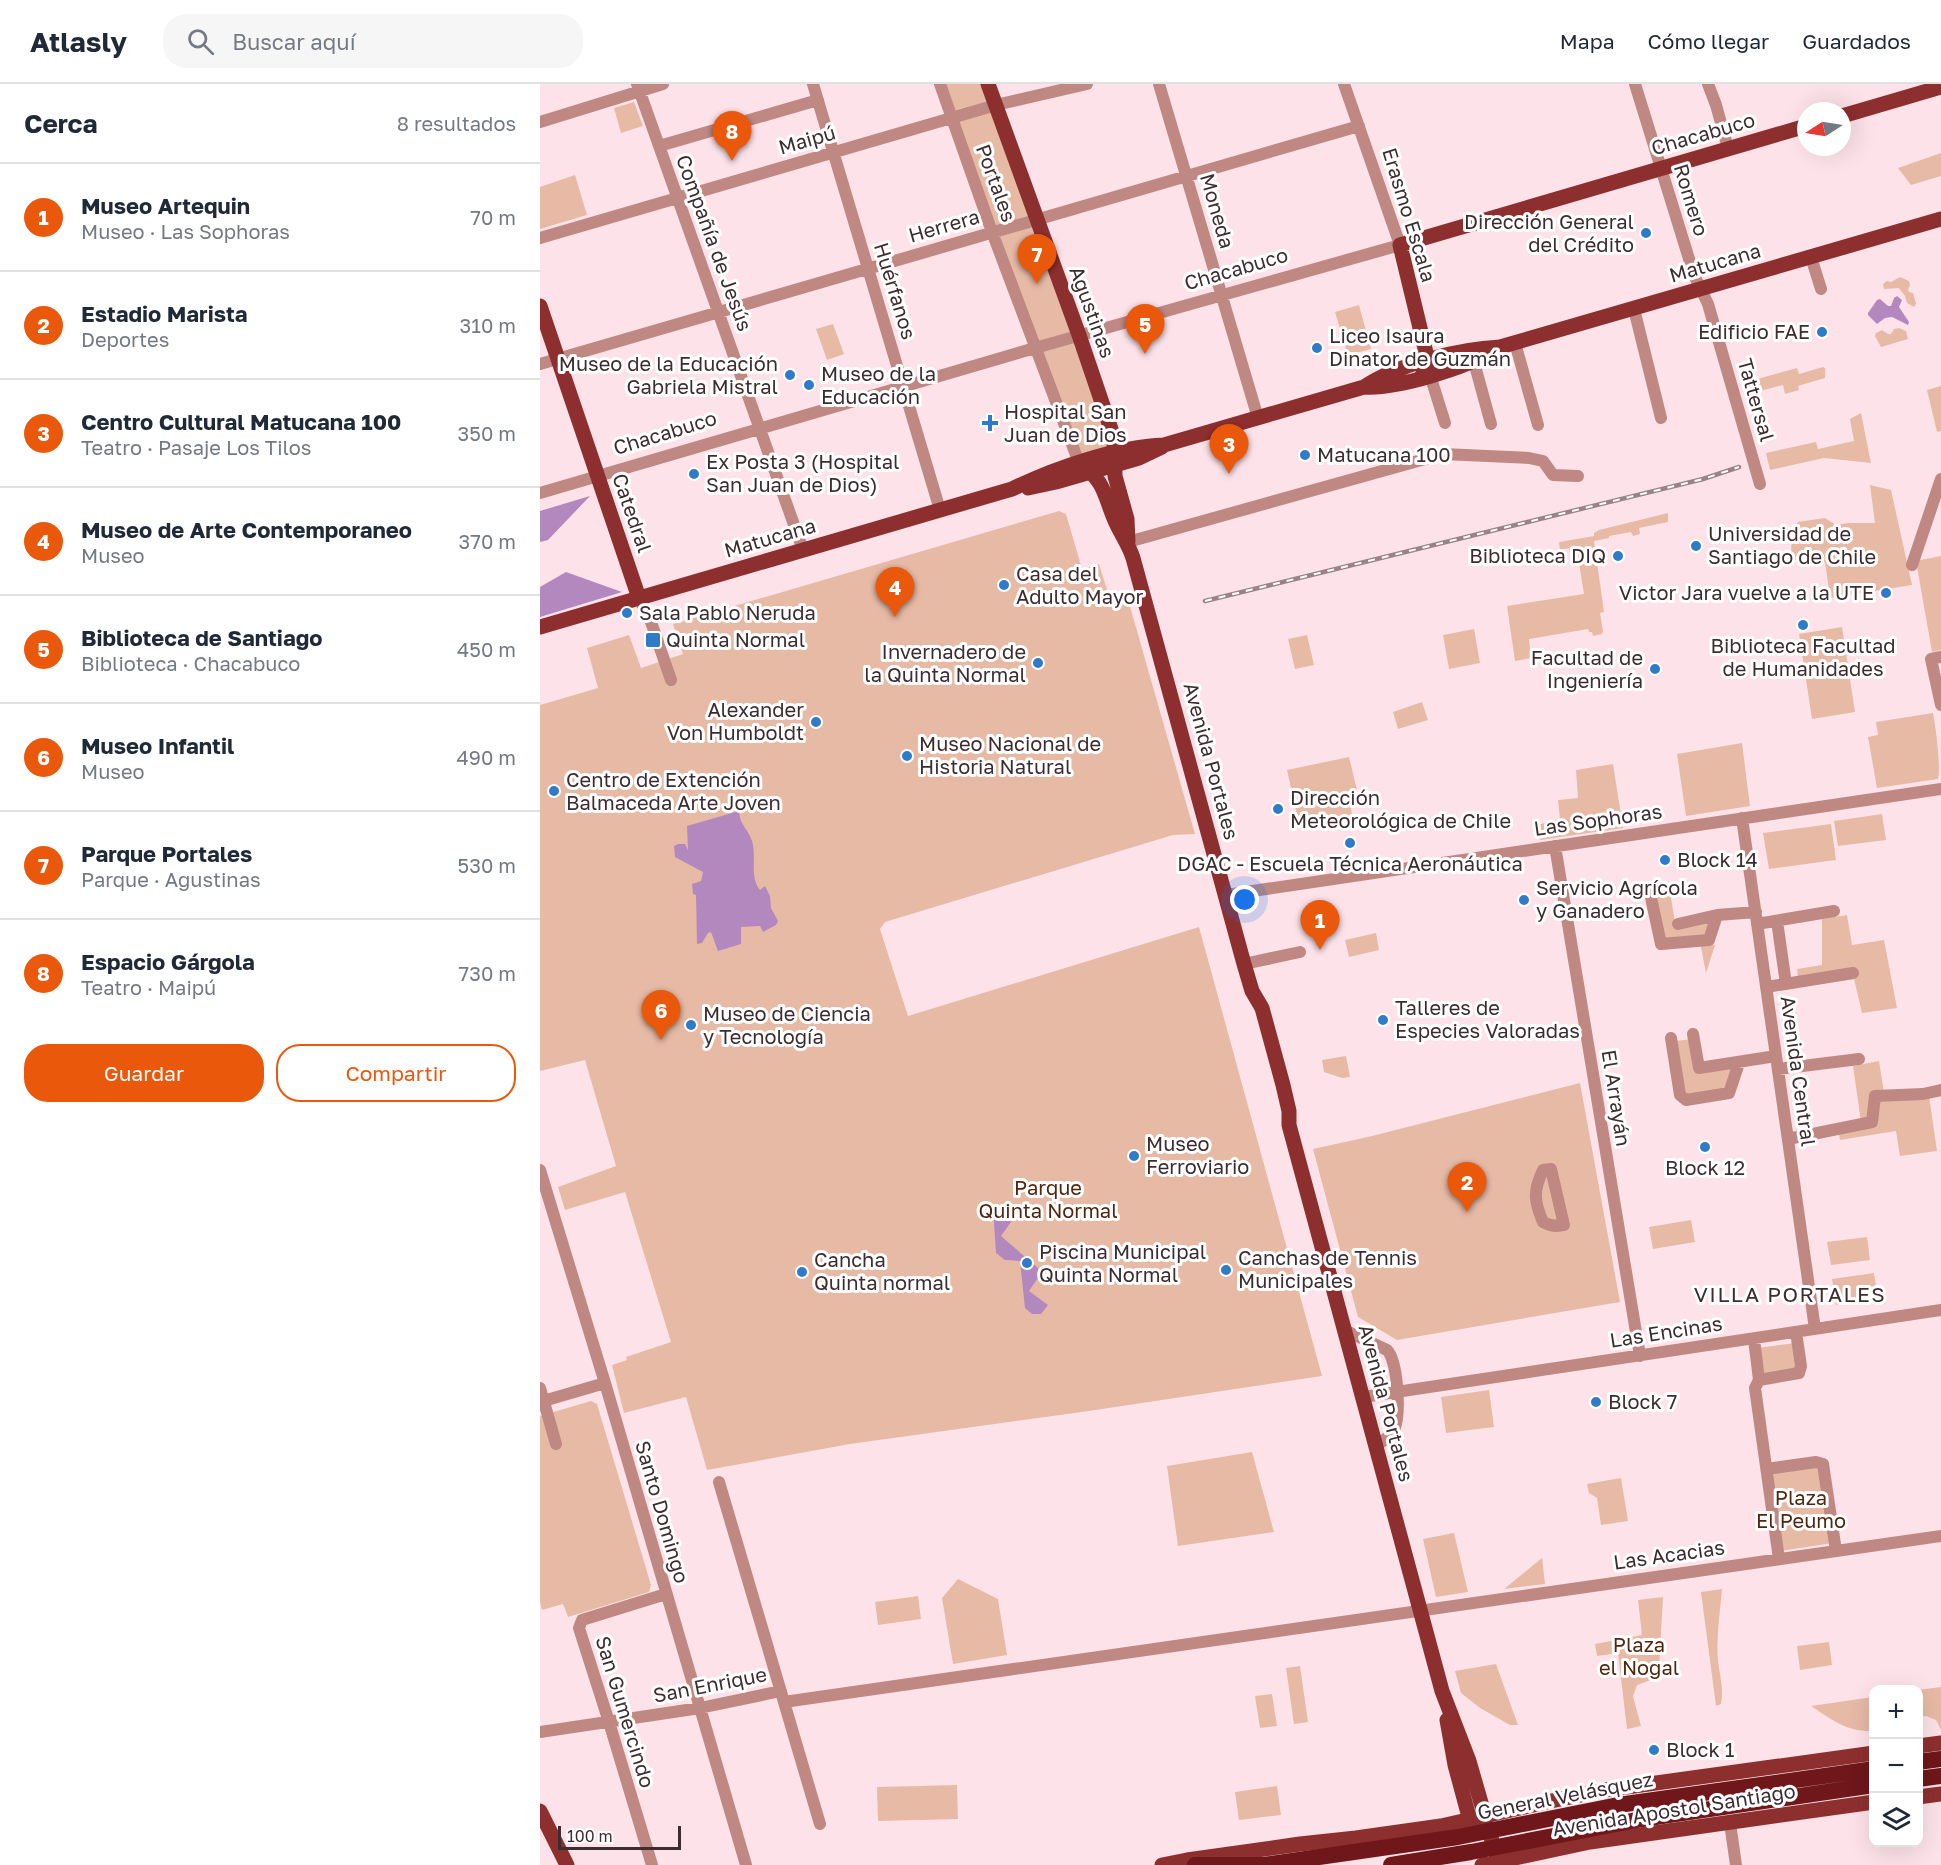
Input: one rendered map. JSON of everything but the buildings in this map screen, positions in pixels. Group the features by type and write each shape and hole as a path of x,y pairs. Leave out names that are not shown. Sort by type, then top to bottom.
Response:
{"highway":[{"path":"1923,1762 1940,1764"},
{"path":"1923,1776 1940,1764"},
{"name":"General Velásquez","path":"1195,1865 1264,1865 1458,1838 1618,1805 1869,1769"},
{"name":"General Velásquez","path":"1391,1865 1480,1851 1642,1819 1869,1786"}],"main road":[{"name":"Agustinas","path":"988,84 1112,431 1115,459"},
{"path":"1851,113 1941,87"},
{"name":"Chacabuco","path":"1400,245 1797,129"},
{"name":"Matucana","path":"540,627 1012,489 1054,470 1079,463 1146,456 1164,445 1364,387 1388,387 1426,372 1466,351 1508,345 1941,219"},
{"name":"Erasmo Escala","path":"1400,245 1426,372"},
{"name":"Catedral","path":"540,306 639,598"},
{"name":"Matucana","path":"1426,372 1474,362 1508,345"},
{"name":"Matucana","path":"1012,489 1046,485 1092,472 1115,459"},
{"name":"Avenida Portales","path":"1115,459 1115,476 1127,519 1128,542 1244,964 1252,991 1262,1008 1285,1090 1289,1125 1442,1691 1466,1752 1478,1821 1489,1863"},
{"name":"Avenida Portales","path":"1079,463 1092,472 1100,483 1117,525 1128,542"},
{"path":"1923,1750 1940,1764"},
{"path":"1162,1865 1478,1821 1605,1790 1869,1754"},
{"path":"1923,1796 1941,1794"},
{"name":"Avenida Apostol Santiago","path":"1489,1863 1590,1842 1869,1803"},
{"path":"540,1811 567,1865"}],"street":[{"path":"540,123 639,88 663,84"},
{"name":"Huérfanos","path":"813,84 940,510"},
{"name":"Portales","path":"940,84 992,232 1079,463"},
{"name":"Maipú","path":"540,238 996,105 1087,84"},
{"name":"Moneda","path":"1159,84 1258,418"},
{"name":"Erasmo Escala","path":"1344,84 1400,245"},
{"name":"Romero","path":"1635,84 1694,275 1715,326"},
{"path":"1708,84 1728,148"},
{"name":"Compañía de Jesús","path":"639,88 803,550"},
{"path":"659,146 818,100"},
{"name":"Herrera","path":"540,364 1359,126"},
{"name":"Chacabuco","path":"540,493 1079,335 1400,245"},
{"path":"1811,257 1821,289"},
{"path":"1634,309 1660,418"},
{"name":"Tattersal","path":"1715,326 1760,484"},
{"path":"1508,345 1538,425"},
{"path":"1474,362 1491,424"},
{"path":"1426,372 1445,423"},
{"path":"1128,542 1443,454 1543,460 1553,475 1578,476"},
{"path":"1912,564 1941,480"},
{"path":"639,598 651,622 671,680"},
{"path":"1936,658 1941,705"},
{"name":"Las Sophoras","path":"1226,895 1941,789"},
{"name":"Avenida Central","path":"1742,818 1815,1329"},
{"name":"El Arrayán","path":"1555,846 1640,1356"},
{"path":"1650,892 1661,944 1709,940 1717,915"},
{"path":"1678,924 1717,915 1777,921 1834,911"},
{"path":"1777,921 1786,984"},
{"path":"1244,964 1300,952"},
{"path":"1766,987 1853,973"},
{"path":"1693,1034 1699,1068 1776,1056"},
{"path":"1671,1038 1680,1095 1686,1100 1729,1093 1739,1063"},
{"path":"1778,1069 1859,1059"},
{"path":"1788,1138 1872,1122 1875,1096 1923,1094 1941,1090"},
{"name":"Santo Domingo","path":"540,1170 746,1865"},
{"name":"Las Encinas","path":"1363,1397 1941,1310"},
{"path":"1344,1330 1390,1352 1398,1392 1396,1423 1389,1436 1376,1446"},
{"path":"1759,1380 1799,1373 1801,1366 1796,1332"},
{"path":"1754,1338 1759,1380 1755,1388 1779,1559"},
{"path":"542,1401 605,1383"},
{"path":"540,1388 556,1444"},
{"path":"1767,1469 1816,1462 1823,1464 1836,1551"},
{"path":"719,1482 820,1824"},
{"name":"Las Acacias","path":"1403,1613 1941,1536"},
{"name":"San Gumercindo","path":"652,1865 579,1628 582,1620 666,1594"},
{"name":"San Enrique","path":"540,1732 782,1696 1403,1613"},
{"path":"1730,1822 1736,1865"}],"green space":[{"path":"944,84 984,84 1114,446 1080,457"},
{"path":"634,102 643,126 621,133 614,108"},
{"path":"1941,153 1941,176 1911,185 1898,168"},
{"path":"575,175 587,215 540,229 540,187"},
{"path":"1900,277 1909,281 1908,290 1913,293 1916,304 1914,307 1907,303 1899,288 1884,289 1883,284 1887,281 1891,282"},
{"path":"1359,305 1371,349 1348,355 1335,312"},
{"path":"833,324 844,354 827,360 816,329"},
{"path":"1899,328 1906,331 1908,339 1881,347 1875,336 1876,333 1882,330 1891,334 1894,329"},
{"path":"1823,367 1825,378 1798,386 1799,390 1785,394 1783,385 1749,394 1746,382 1797,368 1799,374"},
{"path":"1941,386 1941,431 1937,432 1927,390"},
{"path":"1861,413 1871,463 1824,458 1770,470 1766,453 1816,442 1818,449 1854,441 1850,419"},
{"path":"1870,485 1891,490 1912,585 1830,598 1825,562 1803,563 1797,560 1791,550 1794,533 1798,522 1825,518 1836,525 1875,523"},
{"name":"Parque Quinta Normal","path":"1059,511 1066,514 1082,569 1099,564 1112,606 1129,603 1195,834 1173,835 885,922 880,929 908,1016 1199,927 1322,1376 850,1444 707,1470 686,1397 624,1413 612,1365 627,1360 626,1357 671,1342 625,1192 565,1210 558,1187 616,1166 585,1060 540,1071 540,705 598,688 587,648 629,635 641,668 683,654 673,624"},
{"path":"1668,513 1668,522 1639,528 1640,534 1633,536 1631,532 1594,541 1604,612 1600,613 1602,634 1593,636 1588,629 1529,639 1531,658 1515,661 1507,606 1584,594 1577,551 1570,552 1569,548 1560,550 1559,542 1594,536 1594,533 1599,530"},
{"path":"1941,556 1941,650 1932,652 1916,561"},
{"path":"1842,627 1855,712 1812,719 1799,634"},
{"path":"1474,629 1480,663 1449,669 1443,635"},
{"path":"1307,635 1314,665 1295,669 1288,639"},
{"path":"1422,702 1428,720 1398,729 1393,712"},
{"path":"1933,713 1939,757 1938,779 1877,788 1868,737 1878,735 1876,722"},
{"path":"1742,743 1750,806 1686,816 1677,754"},
{"path":"1349,757 1357,790 1348,792 1353,820 1300,829 1287,770"},
{"path":"1613,764 1623,828 1540,840 1537,825 1560,819 1558,800 1578,798 1576,770"},
{"path":"1882,814 1886,840 1838,846 1834,821"},
{"path":"1831,824 1836,860 1769,869 1763,833"},
{"path":"1670,892 1676,928 1711,922 1710,944 1715,945 1706,973 1700,942 1662,949 1653,895"},
{"path":"1847,915 1852,945 1884,940 1897,1008 1862,1013 1854,979 1799,987 1797,969 1822,965 1822,919"},
{"path":"1376,933 1379,950 1349,957 1345,940"},
{"path":"1693,1039 1698,1072 1732,1069 1726,1091 1688,1097 1682,1092 1675,1041"},
{"path":"1346,1056 1350,1077 1342,1078 1324,1072 1322,1060"},
{"path":"1879,1061 1885,1099 1929,1096 1937,1151 1900,1156 1896,1131 1840,1140 1838,1127 1861,1122 1853,1066"},
{"path":"1580,1083 1620,1302 1397,1340 1358,1317 1313,1149"},
{"path":"1691,1220 1695,1242 1653,1249 1649,1227"},
{"path":"1867,1237 1870,1260 1831,1265 1827,1242"},
{"path":"1874,1273 1878,1299 1836,1305 1832,1279"},
{"path":"1795,1343 1797,1372 1762,1377 1757,1348"},
{"path":"1489,1390 1494,1427 1446,1433 1441,1397"},
{"path":"591,1401 597,1404 651,1585 649,1592 568,1617 563,1604 542,1610 540,1601 540,1416"},
{"path":"1252,1452 1274,1532 1178,1546 1167,1466"},
{"name":"Plaza El Peumo","path":"1822,1467 1833,1543 1780,1551 1770,1477 1773,1470"},
{"path":"1621,1478 1628,1521 1601,1525 1597,1498 1589,1493 1587,1484"},
{"path":"1454,1533 1468,1592 1436,1597 1423,1539"},
{"path":"1542,1558 1545,1584 1504,1589"},
{"path":"958,1579 998,1599 1007,1655 953,1664 942,1598"},
{"path":"1722,1589 1718,1625 1718,1661 1722,1699 1721,1704 1716,1706 1701,1592"},
{"path":"918,1596 921,1619 878,1625 875,1602"},
{"name":"Plaza el Nogal","path":"1663,1597 1659,1670 1654,1679 1637,1685 1633,1696 1641,1726 1627,1729 1618,1653 1597,1656 1595,1644 1642,1635 1638,1600"},
{"path":"1829,1642 1832,1665 1800,1670 1797,1646"},
{"path":"1496,1664 1518,1725 1510,1725 1480,1708 1461,1693 1455,1671"},
{"path":"1300,1666 1308,1722 1294,1724 1286,1668"},
{"path":"1941,1687 1941,1730 1936,1720 1923,1716 1923,1689"},
{"path":"1272,1694 1277,1726 1260,1728 1255,1696"},
{"path":"1869,1698 1869,1731 1847,1727 1811,1706"},
{"path":"957,1785 958,1819 878,1821 877,1787"},
{"path":"1277,1786 1281,1815 1239,1820 1235,1792"}],"shaded area":[{"path":"1897,296 1902,300 1899,307 1909,322 1908,325 1892,317 1885,318 1877,324 1868,315 1877,300 1880,299 1891,306"},
{"path":"590,496 548,540 540,542 540,511"},
{"path":"566,572 622,592 540,617 540,587"},
{"path":"739,811 752,841 757,885 760,890 765,886 770,896 771,908 778,921 776,925 763,932 760,926 741,927 741,944 718,951 711,932 702,943 697,944 696,895 693,894 692,884 701,881 703,872 675,857 674,846 685,844 688,850 687,826"},
{"name":"Piscina Municipal Quinta Normal","path":"993,1208 1002,1208 1009,1212 1011,1222 1001,1236 1038,1268 1038,1278 1029,1291 1048,1305 1041,1314 1032,1314 1025,1308 1020,1261 1005,1260 996,1253"}],"railway":[{"path":"1205,601 1703,479 1739,467"}],"place":[{"name":"Espacio Gárgola","path":"732,161"},
{"name":"Dirección General del Crédito","path":"1646,233"},
{"name":"Parque Portales","path":"1037,284"},
{"name":"Edificio FAE","path":"1822,332"},
{"name":"Liceo Isaura Dinator de Guzmán","path":"1317,348"},
{"name":"Biblioteca de Santiago","path":"1145,354"},
{"name":"Museo de la Educación Gabriela Mistral","path":"790,375"},
{"name":"Museo de la Educación","path":"809,385"},
{"name":"Hospital San Juan de Dios","path":"990,423"},
{"name":"Matucana 100","path":"1305,455"},
{"name":"Ex Posta 3 (Hospital San Juan de Dios)","path":"694,474"},
{"name":"Centro Cultural Matucana 100","path":"1229,474"},
{"name":"Universidad de Santiago de Chile","path":"1696,546"},
{"name":"Biblioteca DIQ","path":"1618,556"},
{"name":"Casa del Adulto Mayor","path":"1004,585"},
{"name":"Victor Jara vuelve a la UTE","path":"1886,593"},
{"name":"Sala Pablo Neruda","path":"627,613"},
{"name":"Museo de Arte Contemporaneo","path":"895,617"},
{"name":"Biblioteca Facultad de Humanidades","path":"1803,625"},
{"name":"Quinta Normal","path":"653,640"},
{"name":"Invernadero de la Quinta Normal","path":"1038,663"},
{"name":"Facultad de Ingeniería","path":"1655,669"},
{"name":"Alexander Von Humboldt","path":"816,722"},
{"name":"Museo Nacional de Historia Natural","path":"907,756"},
{"name":"Centro de Extención Balmaceda Arte Joven","path":"554,791"},
{"name":"Dirección Meteorológica de Chile","path":"1278,809"},
{"name":"DGAC - Escuela Técnica Aeronáutica","path":"1350,843"},
{"name":"Block 14","path":"1665,860"},
{"name":"Servicio Agrícola y Ganadero","path":"1524,900"},
{"name":"Museo Artequin","path":"1320,950"},
{"name":"Talleres de Especies Valoradas","path":"1383,1020"},
{"name":"Museo de Ciencia y Tecnología","path":"691,1025"},
{"name":"Museo Infantil","path":"661,1040"},
{"name":"Block 12","path":"1705,1147"},
{"name":"Museo Ferroviario","path":"1134,1156"},
{"name":"Estadio Marista","path":"1467,1212"},
{"name":"Piscina Municipal Quinta Normal","path":"1027,1263"},
{"name":"Canchas de Tennis Municipales","path":"1226,1270"},
{"name":"Cancha Quinta normal","path":"802,1272"},
{"name":"Block 7","path":"1596,1402"},
{"name":"Block 1","path":"1654,1750"}],"district":[{"name":"VILLA PORTALES","path":"1790,1295"}]}
